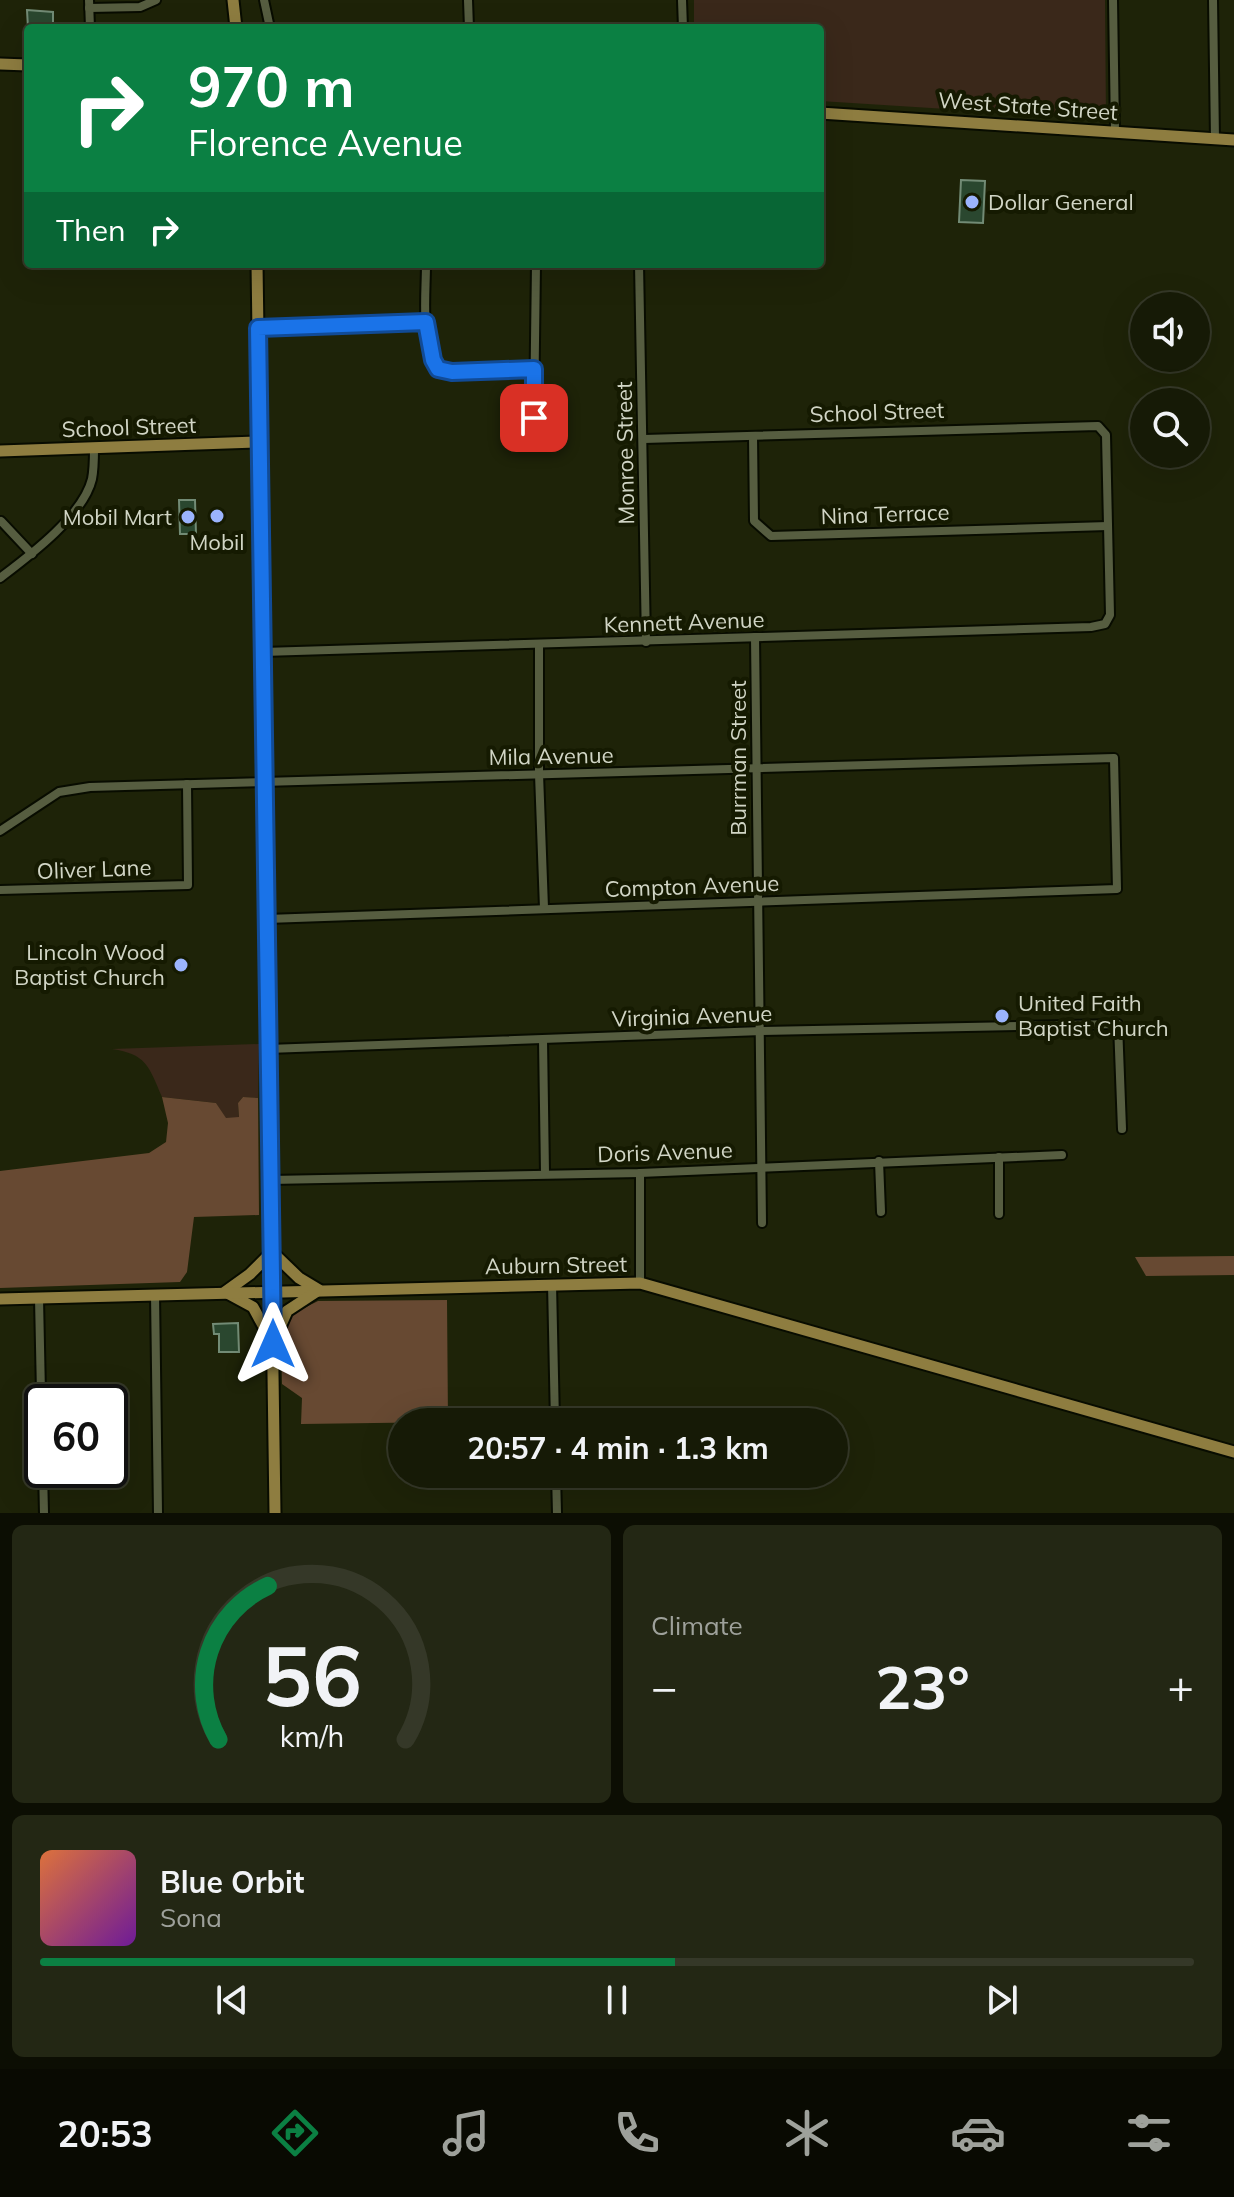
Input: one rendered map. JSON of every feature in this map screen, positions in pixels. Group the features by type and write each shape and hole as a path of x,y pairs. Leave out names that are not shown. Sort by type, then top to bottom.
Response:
{"main road":[{"path":"233,0 236,24"},
{"path":"0,64 24,65"},
{"name":"West State Street","path":"824,113 1234,140"},
{"path":"257,268 275,1513"},
{"name":"School Street","path":"0,451 259,442"},
{"path":"272,1252 299,1278 320,1290"},
{"path":"272,1252 250,1274 225,1292 253,1307 273,1344"},
{"name":"Auburn Street","path":"0,1299 640,1283 1234,1452"},
{"path":"273,1344 287,1311 298,1301 320,1290"}],"street":[{"path":"90,24 89,4 140,7 156,0"},
{"path":"264,0 269,24"},
{"path":"468,0 469,24"},
{"path":"682,0 683,24"},
{"path":"1113,0 1115,131"},
{"path":"1213,0 1215,139"},
{"path":"426,268 426,322 433,360 438,369 452,372 534,369"},
{"path":"534,418 536,268"},
{"name":"Monroe Street","path":"639,268 646,642"},
{"path":"258,328 426,322"},
{"name":"School Street","path":"644,439 1098,426 1106,435 1108,526"},
{"name":"Nina Terrace","path":"753,436 754,521 771,536 1108,526"},
{"path":"0,578 32,554 74,511 89,489 94,448"},
{"path":"1,521 32,554"},
{"name":"Kennett Avenue","path":"263,652 1091,627 1105,624 1110,615 1108,526"},
{"name":"Burrman Street","path":"755,637 762,1223"},
{"path":"539,645 539,774 544,908"},
{"name":"Mila Avenue","path":"0,831 59,792 90,787 1114,758 1117,889"},
{"name":"Oliver Lane","path":"0,890 188,885 187,784"},
{"name":"Compton Avenue","path":"267,919 1117,889"},
{"name":"Virginia Avenue","path":"268,1049 762,1031 1118,1024 1122,1129"},
{"path":"543,1040 545,1173"},
{"name":"Doris Avenue","path":"270,1180 640,1173 1062,1155"},
{"path":"999,1157 999,1214"},
{"path":"879,1161 881,1212"},
{"path":"640,1173 640,1283"},
{"path":"552,1284 555,1408"},
{"path":"155,1294 158,1513"},
{"path":"39,1298 41,1384"},
{"path":"43,1488 44,1513"},
{"path":"556,1488 557,1513"}],"shaded area":[{"path":"694,0 1105,0 1106,119 824,101 824,24 694,24"},
{"path":"259,1044 258,1098 243,1097 238,1103 239,1118 225,1118 216,1103 162,1097 145,1063 132,1054 112,1049"},
{"path":"162,1097 216,1103 226,1118 239,1117 238,1103 243,1097 258,1098 259,1215 194,1217 187,1272 180,1282 0,1288 0,1171 149,1153 166,1142 168,1123"},
{"path":"1234,1256 1234,1275 1146,1276 1135,1257"},
{"path":"447,1300 448,1408 388,1408 388,1423 301,1424 302,1398 282,1384 281,1336 290,1315 318,1301"}],"building":[{"path":"27,10 53,12 53,24 28,24"},
{"name":"Dollar General","path":"961,180 985,181 983,223 959,222"},
{"name":"Mobil Mart","path":"179,500 195,500 196,534 180,534"},
{"path":"238,1323 239,1352 219,1352 219,1334 214,1334 213,1324"}],"place":[{"name":"Dollar General","path":"972,202"},
{"name":"Mobil","path":"217,516"},
{"name":"Mobil Mart","path":"188,517"},
{"name":"Lincoln Wood Baptist Church","path":"181,965"},
{"name":"United Faith Baptist Church","path":"1002,1016"}],"route":[{"path":"273,1344 258,328 426,322 433,360 438,369 452,372 534,369 534,418"}]}
